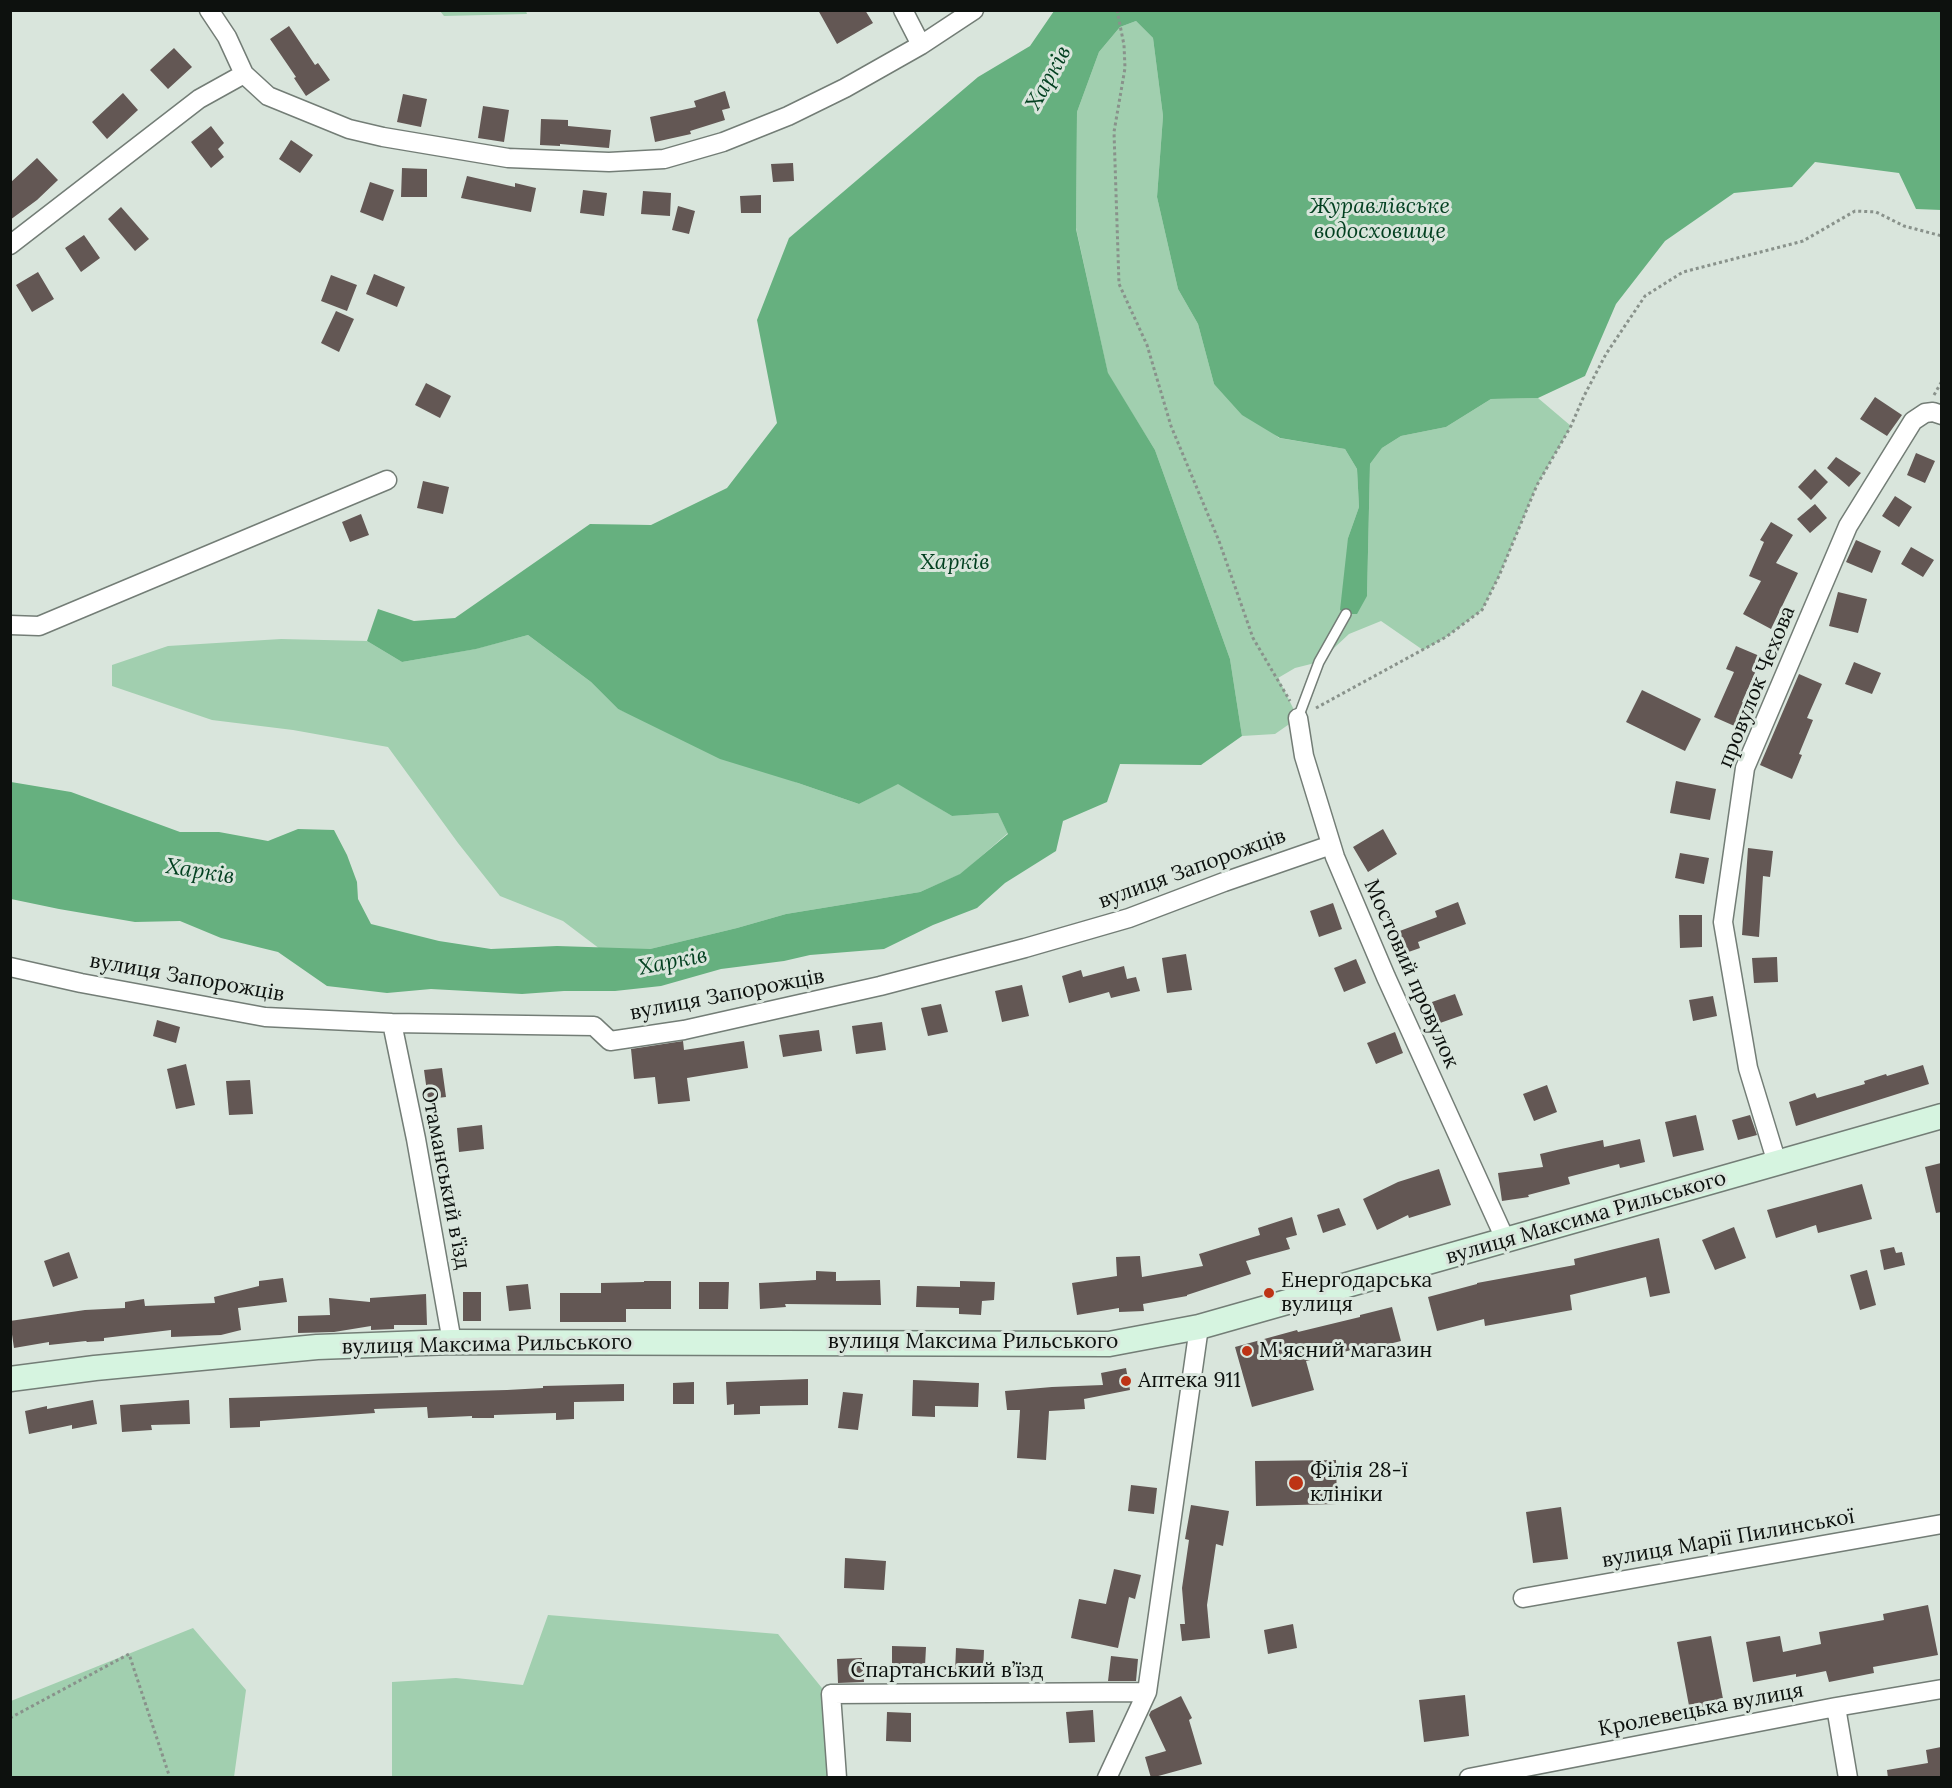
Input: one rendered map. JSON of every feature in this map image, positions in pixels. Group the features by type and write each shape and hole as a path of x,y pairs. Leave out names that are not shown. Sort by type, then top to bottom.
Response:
{"main road":[{"name":"вулиця Максима Рильського","path":"10,1379 95,1368 318,1347 452,1342 1108,1344 1198,1327 1941,1116"}],"street":[{"path":"209,10 227,38 244,74 268,96 349,129 375,136 508,158 609,162 664,159 723,142 788,116 845,88 921,45 974,10"},
{"path":"903,10 921,45"},
{"path":"10,245 198,99 244,74"},
{"name":"провулок Чехова","path":"1777,1163 1748,1068 1723,922 1745,768 1848,526 1913,421 1925,413 1933,412 1941,415"},
{"path":"10,625 39,626 387,480"},
{"name":"Мостовий провулок","path":"1298,718 1305,756 1335,857 1386,976 1506,1241"},
{"name":"вулиця Запорожців","path":"10,967 81,983 265,1017 392,1023 594,1026 610,1041 684,1030 880,986 1035,945 1129,918 1331,845"},
{"name":"Отаманський в'їзд","path":"392,1023 452,1342"},
{"path":"1107,1778 1147,1692 1198,1327"},
{"name":"вулиця Марії Пилинської","path":"1523,1598 1941,1524"},
{"name":"Кролевецька вулиця","path":"1469,1778 1941,1689"},
{"name":"Спартанський в’їзд","path":"837,1778 831,1694 1147,1692"},
{"path":"1836,1707 1848,1778"}],"lane":[{"path":"1298,718 1319,662 1346,614"}],"path":[{"path":"1117,10 1124,45 1125,68 1114,132 1119,284 1147,345 1171,426 1219,541 1252,638 1287,694 1298,718 1446,637 1482,610 1499,576 1537,485 1571,426 1606,354 1645,296 1683,272 1803,241 1855,211 1876,212 1904,226 1941,236"},
{"path":"10,1718 129,1654 170,1778"}],"shaded area":[{"path":"440,11 526,11 527,14 444,16"},
{"path":"1136,21 1153,38 1163,116 1157,197 1178,289 1198,324 1214,384 1279,438 1345,449 1357,469 1359,507 1348,538 1367,596 1370,464 1382,448 1401,436 1446,427 1491,399 1538,398 1571,426 1537,485 1499,576 1482,610 1446,637 1423,650 1381,621 1349,634 1319,662 1295,668 1278,678 1298,718 1275,734 1242,736 1230,659 1155,450 1108,374 1076,228 1077,112 1099,52 1120,27"},
{"path":"528,635 591,682 618,709 798,783 859,804 898,783 952,816 998,813 1008,833 961,874 920,892 786,914 650,949 600,949 563,921 500,896 388,747 293,730 212,720 112,686 112,665 168,646 281,639 367,641 402,662 475,649"},
{"path":"548,1615 778,1634 826,1693 832,1777 392,1778 392,1682 456,1678 523,1685"},
{"path":"193,1628 246,1690 234,1777 11,1777 11,1701"}],"water":[{"path":"1054,11 1941,11 1941,210 1916,209 1899,173 1815,162 1792,187 1734,193 1665,241 1616,304 1585,376 1538,398 1491,399 1446,427 1401,436 1382,448 1370,464 1367,596 1357,614 1346,614 1340,610 1348,538 1359,507 1357,469 1345,449 1280,438 1242,415 1214,384 1198,324 1178,289 1157,197 1163,116 1153,38 1136,21 1120,27 1099,52 1077,112 1076,229 1108,373 1155,450 1230,659 1242,736 1201,765 1120,764 1107,802 1063,821 1056,851 1005,883 977,908 933,925 884,949 810,955 784,961 721,969 661,986 615,991 522,994 431,989 387,993 327,986 278,952 221,938 180,921 135,922 11,899 11,782 71,792 180,832 219,832 268,841 298,829 334,830 357,882 358,899 371,924 439,941 491,949 557,946 650,949 786,914 920,892 960,874 1008,834 998,813 952,816 898,784 859,804 720,759 618,709 591,682 528,635 476,649 402,662 367,641 378,609 414,621 455,618 590,524 651,525 727,488 777,423 757,320 789,238 978,77 1030,46"}],"building":[{"path":"818,10 865,10 873,23 837,44"},
{"path":"289,26 315,65 318,63 330,80 306,96 270,39"},
{"path":"174,48 192,67 168,89 150,70"},
{"path":"725,91 730,108 722,110 725,120 690,131 691,134 655,142 650,117 696,107 694,101"},
{"path":"123,93 138,110 107,139 92,122"},
{"path":"403,94 427,99 421,127 397,122"},
{"path":"483,106 509,110 504,142 478,138"},
{"path":"541,119 568,120 568,126 611,130 609,148 560,144 560,146 540,145"},
{"path":"211,126 224,143 218,149 224,157 211,168 191,142"},
{"path":"291,140 313,155 300,173 279,159"},
{"path":"37,158 58,180 37,200 10,220 10,183"},
{"path":"793,163 794,181 773,182 771,164"},
{"path":"402,168 427,169 427,197 401,197"},
{"path":"467,176 515,187 515,183 536,188 531,212 461,198"},
{"path":"370,182 394,190 383,221 360,212"},
{"path":"583,190 607,193 604,216 580,213"},
{"path":"643,191 671,193 670,216 641,214"},
{"path":"761,195 761,213 741,213 740,196"},
{"path":"678,206 695,211 689,234 672,230"},
{"path":"121,207 149,239 135,251 108,219"},
{"path":"84,235 100,258 81,272 65,248"},
{"path":"38,272 54,299 32,312 16,285"},
{"path":"374,274 405,287 397,307 366,294"},
{"path":"331,275 357,285 347,311 321,301"},
{"path":"336,311 354,319 339,352 321,343"},
{"path":"426,383 451,396 440,418 415,405"},
{"path":"1875,397 1902,415 1887,436 1860,419"},
{"path":"1916,453 1935,461 1925,483 1907,475"},
{"path":"1836,457 1861,473 1849,487 1827,468"},
{"path":"1815,469 1828,482 1811,500 1798,487"},
{"path":"423,481 449,487 443,514 417,508"},
{"path":"1895,496 1912,507 1899,527 1882,516"},
{"path":"1815,504 1827,518 1810,533 1797,519"},
{"path":"361,514 369,535 350,542 342,522"},
{"path":"1771,522 1793,535 1776,563 1798,573 1771,629 1743,614 1761,581 1749,576 1764,542 1760,540"},
{"path":"1856,540 1881,551 1872,573 1846,562"},
{"path":"1911,547 1934,560 1923,577 1901,564"},
{"path":"1838,592 1867,599 1858,633 1829,626"},
{"path":"1736,646 1762,657 1742,702 1749,705 1739,728 1714,717 1734,672 1726,669"},
{"path":"1854,662 1881,673 1872,694 1845,684"},
{"path":"1799,674 1822,684 1807,718 1813,720 1792,779 1760,765"},
{"path":"1642,690 1701,719 1685,751 1626,722"},
{"path":"1676,781 1716,789 1710,820 1670,813"},
{"path":"1383,829 1397,854 1368,872 1353,847"},
{"path":"1748,848 1773,851 1770,877 1763,876 1759,937 1742,935"},
{"path":"1680,853 1709,858 1704,884 1675,878"},
{"path":"1458,902 1466,924 1418,942 1420,948 1397,956 1389,935 1437,917 1435,911"},
{"path":"1333,903 1342,929 1319,937 1310,911"},
{"path":"1679,915 1702,915 1702,947 1680,948"},
{"path":"1186,954 1192,990 1167,993 1162,958"},
{"path":"1777,957 1778,982 1754,983 1752,958"},
{"path":"1356,959 1366,983 1344,992 1334,968"},
{"path":"1124,966 1127,979 1136,977 1140,991 1111,998 1109,992 1069,1003 1062,976 1081,970 1083,977"},
{"path":"1022,985 1029,1016 1002,1022 995,991"},
{"path":"1455,994 1463,1015 1440,1023 1432,1002"},
{"path":"1713,996 1717,1016 1693,1021 1689,1000"},
{"path":"941,1004 948,1032 928,1036 921,1008"},
{"path":"157,1020 180,1027 176,1043 153,1036"},
{"path":"882,1022 886,1050 856,1054 852,1026"},
{"path":"819,1030 822,1051 783,1057 779,1035"},
{"path":"1395,1032 1403,1053 1376,1064 1367,1043"},
{"path":"683,1041 684,1050 744,1041 748,1068 687,1078 690,1101 658,1104 655,1077 634,1079 631,1049"},
{"path":"186,1064 195,1105 176,1109 167,1069"},
{"path":"1923,1065 1929,1084 1796,1126 1789,1102 1815,1093 1817,1098 1865,1084 1864,1081 1886,1074 1887,1076"},
{"path":"442,1068 446,1097 428,1099 424,1070"},
{"path":"250,1080 253,1114 229,1115 226,1081"},
{"path":"1547,1085 1557,1112 1534,1121 1523,1094"},
{"path":"1696,1115 1704,1150 1673,1157 1665,1122"},
{"path":"1750,1115 1757,1135 1738,1140 1732,1120"},
{"path":"482,1125 484,1149 459,1152 457,1128"},
{"path":"1640,1139 1645,1162 1620,1168 1619,1164 1568,1177 1570,1184 1528,1195 1529,1197 1502,1201 1498,1173 1543,1167 1540,1154 1603,1140 1604,1147"},
{"path":"1941,1163 1941,1212 1936,1213 1925,1167"},
{"path":"1439,1169 1451,1205 1409,1218 1408,1215 1377,1230 1363,1199 1398,1182"},
{"path":"1862,1184 1872,1219 1818,1233 1816,1225 1776,1238 1767,1210"},
{"path":"1339,1208 1346,1225 1323,1233 1317,1215"},
{"path":"1292,1217 1297,1235 1286,1238 1290,1249 1246,1261 1251,1274 1187,1296 1143,1304 1144,1311 1119,1312 1119,1308 1077,1315 1072,1283 1117,1276 1116,1257 1140,1256 1142,1277 1203,1266 1199,1254 1260,1235 1258,1228"},
{"path":"1734,1227 1746,1258 1715,1270 1702,1240"},
{"path":"1659,1238 1670,1293 1650,1297 1646,1277 1570,1295 1572,1310 1485,1326 1484,1319 1437,1331 1428,1297 1477,1283 1575,1265 1574,1259"},
{"path":"1894,1247 1896,1253 1902,1252 1905,1265 1884,1270 1880,1250"},
{"path":"69,1252 78,1278 53,1287 44,1261"},
{"path":"1867,1270 1876,1305 1860,1310 1850,1275"},
{"path":"816,1271 836,1272 836,1281 880,1280 881,1305 785,1304 786,1307 760,1309 759,1283 816,1280"},
{"path":"283,1278 287,1302 238,1308 241,1330 221,1335 171,1337 171,1330 104,1338 104,1341 49,1345 49,1342 14,1348 10,1321 85,1310 125,1308 125,1302 144,1299 145,1306 215,1303 214,1297 259,1286 259,1281"},
{"path":"671,1281 671,1309 626,1309 626,1322 560,1322 560,1293 601,1293 601,1283"},
{"path":"960,1281 995,1282 994,1300 982,1301 981,1315 959,1314 959,1308 916,1307 917,1286 960,1287"},
{"path":"699,1282 729,1282 728,1309 699,1309"},
{"path":"528,1284 531,1309 509,1311 506,1286"},
{"path":"463,1292 481,1292 481,1321 463,1321"},
{"path":"426,1294 427,1325 394,1325 394,1329 371,1330 371,1326 334,1332 298,1333 298,1316 330,1315 329,1298 370,1302 370,1298"},
{"path":"1392,1307 1401,1341 1369,1349 1368,1346 1306,1361 1314,1390 1252,1407 1235,1347"},
{"path":"1126,1368 1130,1390 1084,1399 1085,1409 1049,1411 1046,1460 1017,1458 1020,1410 1007,1410 1005,1391 1103,1385 1101,1373"},
{"path":"808,1379 808,1405 760,1406 760,1414 734,1415 734,1404 727,1405 726,1382"},
{"path":"913,1380 979,1383 978,1407 935,1406 935,1417 912,1416"},
{"path":"694,1382 694,1404 673,1404 673,1383"},
{"path":"624,1384 624,1401 574,1402 574,1419 556,1420 556,1413 494,1415 494,1418 472,1418 472,1416 428,1418 427,1407 374,1409 375,1413 260,1421 260,1427 230,1428 229,1398 507,1390 543,1388 543,1386"},
{"path":"843,1392 863,1394 858,1430 838,1428"},
{"path":"93,1400 97,1424 72,1429 72,1425 29,1434 25,1411"},
{"path":"189,1400 190,1424 151,1425 152,1430 122,1432 120,1405"},
{"name":"Філія 28-ї клініки","path":"1336,1460 1337,1504 1256,1506 1255,1461"},
{"path":"1131,1485 1157,1488 1154,1514 1128,1511"},
{"path":"1191,1505 1229,1511 1223,1546 1216,1544 1207,1605 1210,1638 1182,1641 1180,1624 1185,1624 1182,1588 1189,1540 1185,1539"},
{"path":"1561,1507 1568,1559 1533,1563 1526,1512"},
{"path":"845,1558 886,1561 884,1590 844,1588"},
{"path":"1114,1569 1141,1575 1135,1599 1129,1597 1118,1648 1071,1638 1079,1599 1106,1604"},
{"path":"1928,1605 1938,1655 1873,1667 1874,1673 1829,1682 1826,1671 1753,1682 1746,1642 1780,1636 1783,1652 1821,1644 1819,1632 1884,1620 1883,1614"},
{"path":"1293,1624 1297,1648 1268,1654 1264,1630"},
{"path":"1711,1636 1724,1704 1690,1711 1677,1642"},
{"path":"892,1646 926,1647 925,1666 915,1666 915,1675 892,1675"},
{"path":"956,1648 984,1650 983,1674 955,1672"},
{"path":"1111,1656 1138,1659 1136,1681 1108,1681"},
{"path":"862,1658 864,1682 838,1683 837,1659"},
{"path":"1465,1695 1469,1736 1424,1742 1419,1700"},
{"path":"1181,1696 1192,1718 1189,1720 1202,1764 1151,1778 1145,1757 1166,1751 1149,1715 1151,1711"},
{"path":"1093,1710 1095,1742 1069,1743 1066,1712"},
{"path":"887,1712 911,1713 911,1742 886,1741"},
{"path":"1941,1747 1941,1778 1888,1778 1887,1770 1928,1763 1926,1750"}],"place":[{"name":"Енергодарська вулиця","path":"1269,1293"},
{"name":"М'ясний магазин","path":"1247,1351"},
{"name":"Аптека 911","path":"1126,1381"},
{"name":"Філія 28-ї клініки","path":"1296,1483"}],"water label":[{"name":"Харків","path":"1049,78"},
{"name":"Журавлівське водосховище","path":"1380,220"},
{"name":"Харків","path":"955,563"},
{"name":"Харків","path":"200,872"},
{"name":"Харків","path":"673,962"}]}
